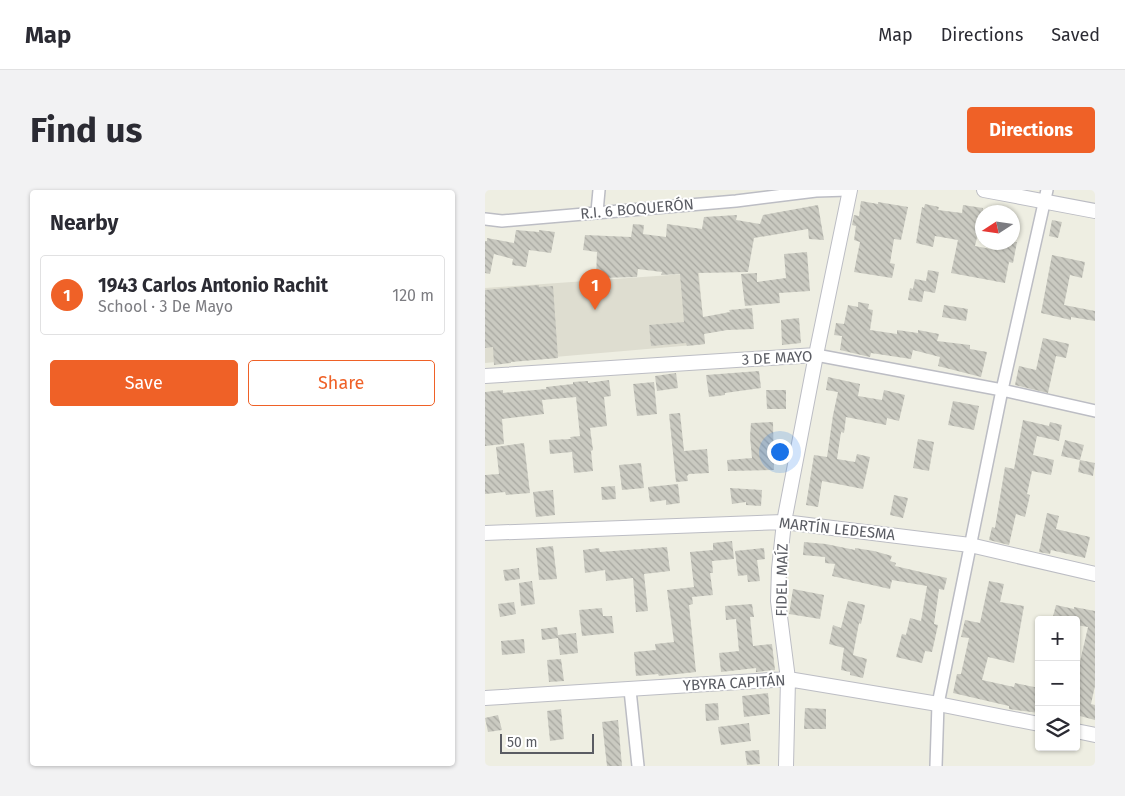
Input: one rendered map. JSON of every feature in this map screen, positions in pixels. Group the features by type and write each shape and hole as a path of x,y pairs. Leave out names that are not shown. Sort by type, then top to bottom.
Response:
{"street":[{"path":"597,212 599,190"},
{"name":"R.I. 6 BOQUERÓN","path":"485,219 502,221 736,201 816,190 849,190"},
{"name":"FIDEL MAÍZ","path":"786,766 788,679 778,601 779,568 784,522 815,355 849,190"},
{"path":"983,190 1046,196 1095,212"},
{"path":"936,766 938,704 1001,390 1046,196"},
{"name":"3 DE MAYO","path":"485,376 815,355 1001,390 1095,411"},
{"name":"MARTÍN LEDESMA","path":"485,533 784,522 970,545 1095,574"},
{"name":"YBYRA CAPITÁN","path":"485,698 788,679 938,704 1035,723"},
{"path":"630,690 638,766"},
{"path":"1080,732 1095,734"}],"shaded area":[{"path":"699,273 705,344 485,363 485,288"}],"building":[{"path":"861,201 908,207 901,240 894,239 890,263 895,264 892,278 854,272 860,242 854,240 856,226 852,225 854,215 859,216"},
{"path":"925,204 939,207 938,210 962,213 963,205 975,207 975,250 1015,250 1013,263 1009,262 1005,283 951,273 958,240 935,236 933,247 916,243 922,207 924,208"},
{"path":"818,205 824,240 809,239 808,229 754,238 748,272 698,273 703,317 730,312 729,310 752,308 754,329 727,330 704,334 705,344 687,346 686,343 651,346 649,325 684,322 680,274 661,275 662,272 638,269 637,277 596,278 597,252 583,250 585,235 631,237 633,224 644,225 643,234 666,237 667,224 702,229 704,217 737,215 736,220 760,224 763,215"},
{"path":"1052,220 1062,222 1058,238 1049,236"},
{"path":"516,230 555,232 551,253 529,250 526,267 512,265 513,259 494,254 490,274 485,273 485,241 487,241 487,238 514,243"},
{"path":"807,252 810,291 779,293 780,303 745,306 741,274 757,273 757,282 786,278 784,254"},
{"path":"1052,255 1085,262 1082,278 1070,275 1064,305 1095,311 1095,321 1071,317 1071,320 1041,313"},
{"path":"928,270 939,272 935,293 924,291 922,302 908,300 910,288 913,289 915,279 926,281"},
{"path":"539,285 539,287 553,286 558,358 494,365 493,347 485,348 485,290"},
{"path":"858,302 869,304 868,309 873,310 870,330 897,334 897,330 918,333 918,330 939,334 937,341 970,345 970,349 987,352 981,377 938,366 940,357 913,350 911,359 871,353 870,357 840,350 842,336 834,335 836,323 844,324 848,305 858,307"},
{"path":"944,305 968,309 966,321 942,317"},
{"path":"799,318 801,343 782,345 781,320"},
{"path":"1043,338 1069,344 1066,358 1056,356 1048,393 1015,385 1019,366 1036,370"},
{"path":"759,371 761,388 709,397 706,375"},
{"path":"676,373 678,388 657,391 655,376"},
{"path":"828,377 860,384 858,396 882,400 884,390 905,395 899,421 887,418 886,425 846,417 844,433 841,432 837,459 855,462 857,454 870,457 863,489 822,481 818,507 806,505 814,455 827,457 838,392 826,390"},
{"path":"609,380 611,396 604,397 607,426 590,428 593,471 574,473 572,452 550,454 549,440 571,439 570,437 580,436 576,397 542,400 544,414 502,419 504,444 485,446 485,392 503,390 503,393 546,389 546,387 573,384 573,382 588,381 588,383"},
{"path":"654,382 657,414 637,416 633,384"},
{"path":"766,390 786,390 786,409 767,409"},
{"path":"953,401 979,406 974,430 948,425"},
{"path":"680,413 684,451 707,449 709,473 689,474 687,476 688,481 676,482 669,414"},
{"path":"1023,420 1049,426 1050,422 1062,425 1059,441 1037,436 1033,455 1054,460 1051,475 1032,471 1027,494 1030,495 1025,517 1016,514 1009,545 989,540 992,527 995,528 1005,467 1014,469"},
{"path":"773,422 774,470 728,471 727,460 752,458 751,423"},
{"path":"918,439 934,442 929,471 913,468"},
{"path":"1065,440 1084,445 1080,460 1061,456"},
{"path":"524,443 530,493 506,495 505,492 485,494 485,475 499,474 496,447"},
{"path":"1080,460 1095,463 1093,476 1078,472"},
{"path":"641,463 644,488 622,490 619,465"},
{"path":"678,484 680,503 666,505 666,500 650,502 648,487"},
{"path":"615,486 616,499 602,500 601,487"},
{"path":"730,488 762,490 761,506 746,505 746,502 732,504"},
{"path":"553,490 555,515 536,517 533,492"},
{"path":"894,495 908,498 903,518 890,515"},
{"path":"1047,513 1059,516 1056,529 1090,537 1085,558 1051,550 1050,554 1039,552"},
{"path":"732,541 734,559 712,561 713,573 710,573 713,595 692,597 693,604 689,605 696,672 659,676 658,674 636,676 634,652 656,650 655,644 674,642 667,590 694,587 690,552 713,550 713,543"},
{"path":"804,542 874,551 892,556 890,561 896,563 895,566 947,578 944,590 939,589 934,624 938,625 932,652 925,651 922,663 896,657 902,634 906,635 910,618 921,621 927,586 892,580 890,589 832,576 835,564 825,563 825,557 803,555"},
{"path":"553,546 557,579 539,580 536,548"},
{"path":"667,547 670,571 644,574 648,611 636,612 633,578 606,581 605,570 585,573 583,550 599,548 600,552"},
{"path":"764,548 765,559 757,560 760,581 748,582 747,575 738,576 735,551"},
{"path":"519,568 520,579 505,581 503,570"},
{"path":"532,581 535,604 521,606 519,583"},
{"path":"989,581 1004,584 1000,602 1024,606 1014,663 988,657 982,680 1014,687 1015,683 1035,687 1035,712 1009,709 1009,706 953,693 957,674 961,674 969,638 961,637 965,620 980,623"},
{"path":"793,589 824,595 820,619 789,614"},
{"path":"848,601 865,605 861,624 859,623 853,655 867,659 863,678 850,675 850,672 841,670 844,648 829,644 833,625 841,628"},
{"path":"514,602 516,614 500,617 498,604"},
{"path":"752,604 754,617 750,617 753,646 772,644 775,670 756,672 756,668 721,672 719,653 739,651 736,619 726,620 725,606"},
{"path":"1056,605 1095,611 1095,686 1091,704 1095,705 1095,720 1080,716 1080,662 1088,627 1080,626 1080,616 1053,616"},
{"path":"602,608 603,616 612,616 614,633 582,636 579,610"},
{"path":"557,627 558,635 576,633 578,653 560,655 558,638 542,640 541,629"},
{"path":"524,639 525,653 502,655 501,641"},
{"path":"561,659 564,681 549,682 547,660"},
{"path":"768,693 770,714 744,717 742,696"},
{"path":"718,703 719,720 706,721 705,704"},
{"path":"805,708 826,709 826,729 804,729"},
{"path":"561,709 564,739 550,741 547,711"},
{"path":"498,715 502,730 488,732 485,718"},
{"path":"618,720 622,766 607,766 602,722"},
{"path":"749,723 751,741 721,745 718,727"},
{"path":"759,750 760,764 747,765 745,751"}],"place":[{"name":"1943 Carlos Antonio Rachit","path":"595,310"}]}
